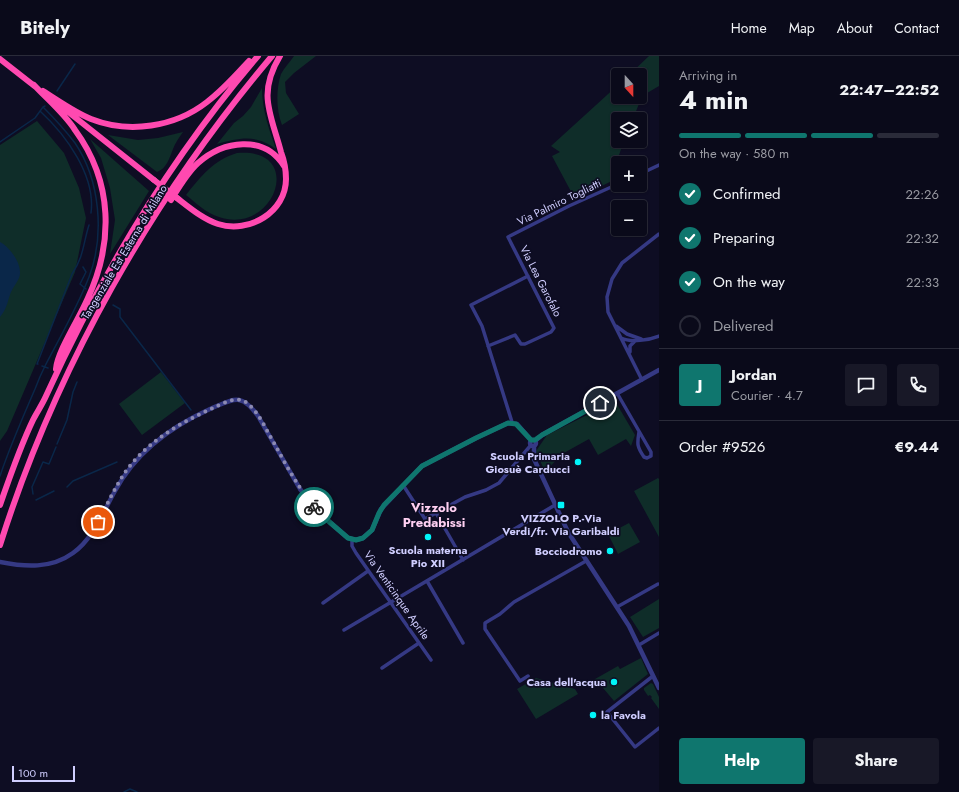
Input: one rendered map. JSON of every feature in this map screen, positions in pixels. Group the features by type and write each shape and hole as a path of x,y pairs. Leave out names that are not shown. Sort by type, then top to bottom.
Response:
{"highway":[{"path":"34,86 81,115 101,123 123,127 157,125 187,115 207,102 219,92 254,56"},
{"name":"Tangenziale Est Esterna di Milano","path":"0,505 33,420 104,282 153,200 206,122 258,56"},
{"name":"Tangenziale Est Esterna di Milano","path":"0,545 24,477 66,377 100,310 142,238 196,154 225,114 272,56"},
{"path":"0,59 200,215 218,224 233,226 251,224 266,216 274,210 279,203 285,188 285,168 267,103 270,79 280,56"},
{"path":"34,86 69,122 87,148 98,175 106,215 105,243 100,270 60,355 56,366 56,374"},
{"path":"142,238 191,171 213,152 220,148 239,144 258,145 271,152 282,162 285,168"}],"street":[{"path":"647,171 659,165"},
{"name":"Via Palmiro Togliatti","path":"508,237 569,206 611,187"},
{"path":"642,380 608,312 608,290 618,268 626,259 659,234"},
{"name":"Via Lea Garofalo","path":"488,346 516,335 521,344 525,344 553,330 553,326 508,237"},
{"path":"512,422 482,326 471,305 528,276"},
{"path":"614,324 623,332 631,336"},
{"path":"621,338 624,336 631,336 644,339"},
{"path":"621,338 626,340 638,340 659,336"},
{"path":"630,355 630,346 638,340"},
{"path":"403,485 425,519 465,497 486,490 499,483 533,443 542,435 659,370"},
{"path":"617,393 638,432 651,452 650,456 647,458 644,457 638,446 638,432"},
{"path":"1,562 37,566 53,563 74,553 92,533 121,480 134,462 151,444 177,427 230,401 238,399 246,402 252,407 300,489 322,515 345,536 352,540 363,538 372,530 381,509 418,470 430,462 494,429 506,423 512,422 518,425 533,443 534,459 569,535 617,607 639,645 659,688"},
{"path":"344,630 391,604 555,505"},
{"path":"436,513 463,560"},
{"name":"Via Venticinque Aprile","path":"352,540 353,548 368,571 431,660"},
{"path":"528,676 520,681 485,629 485,624 514,602 586,561"},
{"path":"323,603 368,571"},
{"path":"427,582 463,642"},
{"path":"617,607 658,584"},
{"path":"639,645 659,633"},
{"path":"382,668 419,643"},
{"path":"653,676 607,712 635,747 659,728"}],"green space":[{"path":"294,56 316,56 285,82 286,93 299,114 282,125 277,100 278,86 281,74"},
{"path":"649,56 659,56 659,86 647,93 647,68 636,68"},
{"path":"262,88 262,96 268,127 276,149 269,144 255,139 233,140 217,144 234,123 251,107"},
{"path":"611,91 611,104 639,104 636,112 611,112 611,148 622,148 620,156 611,156 611,181 575,199 552,156 560,152 551,146"},
{"path":"37,121 64,153 79,188 86,218 75,272 7,431 0,441 0,145"},
{"path":"183,132 175,145 169,160 163,168 157,172 108,135 138,140 158,138"},
{"path":"90,139 149,191 110,254 115,220 110,188 101,158"},
{"path":"237,153 258,155 271,163 276,176 275,190 267,204 255,214 239,219 219,217 205,210 186,195 203,175 215,164"},
{"path":"161,372 185,403 142,435 119,404"},
{"path":"615,401 635,435 631,446 626,439 598,455 589,439 562,454 545,472 536,451 547,435"},
{"path":"658,478 659,479 659,537 634,491"},
{"path":"629,523 640,542 618,554 608,534"},
{"path":"659,599 659,628 643,637 630,617"},
{"path":"641,658 648,674 614,701 598,682 590,686 588,683 618,666 620,669"},
{"path":"536,678 575,689 578,694 536,719 517,689"},
{"path":"651,683 653,684 659,697 659,709 651,698 652,697 650,695 648,696 644,690 644,688"}],"water":[{"path":"0,242 12,252 20,268 20,273 6,307 0,317"}],"waterway":[{"path":"57,91 75,64"},
{"path":"0,142 35,118 45,106"},
{"path":"0,476 12,443 45,366 84,289 94,261 97,244 97,208 95,191 90,174 75,143 43,107"},
{"path":"40,111 60,132 77,157 89,185 91,213"},
{"path":"38,364 72,274 81,256 89,225"},
{"path":"83,267 86,272 80,284 86,289"},
{"path":"113,305 120,309 120,317 191,410"},
{"path":"42,366 48,368"},
{"path":"57,444 67,420 73,392 77,382"},
{"path":"33,494 32,487 43,462 49,464 56,447"},
{"path":"67,487 73,481 117,462"},
{"path":"36,500 54,491"},
{"path":"124,792 130,789 137,792"}],"way so far":[{"path":"98,522 125,473 151,444 177,427 234,399 243,400 252,407 300,489 314,507"}],"place":[{"name":"Scuola Primaria Giosuè Carducci","path":"578,462"},
{"name":"VIZZOLO P.-Via Verdi/fr. Via Garibaldi","path":"561,505"},
{"name":"Scuola materna Pio XII","path":"428,537"},
{"name":"Bocciodromo","path":"610,551"},
{"name":"Casa dell'acqua","path":"614,682"},
{"name":"la Favola","path":"593,715"}],"district":[{"name":"Vizzolo Predabissi","path":"434,514"}],"route":[{"path":"314,507 348,538 352,540 363,538 375,526 377,517 384,505 422,466 506,423 512,422 516,424 531,440 535,440 600,403"}]}
